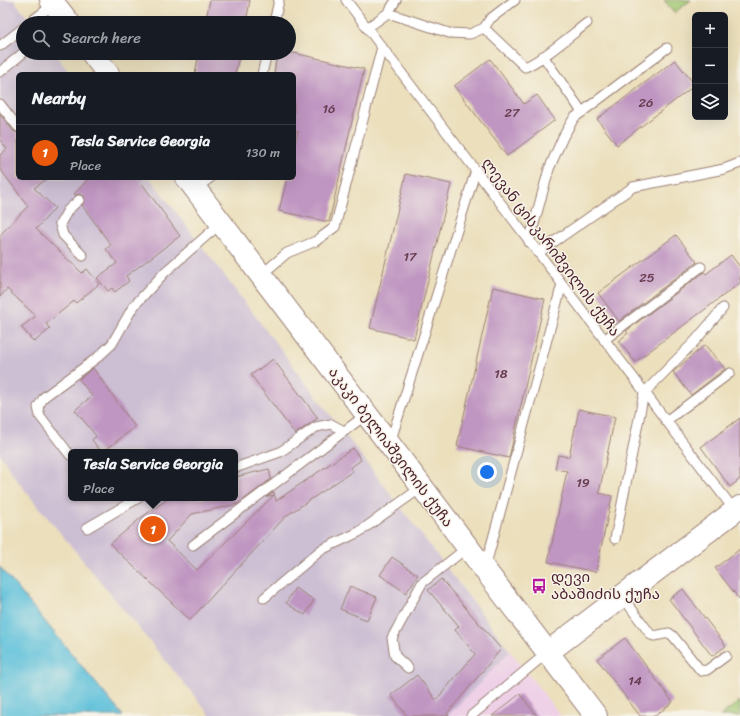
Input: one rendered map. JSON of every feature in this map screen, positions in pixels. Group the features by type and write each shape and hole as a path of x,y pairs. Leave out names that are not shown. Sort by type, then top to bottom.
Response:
{"main road":[{"path":"97,60 106,72"},
{"name":"აკაკი ბელიაშვილის ქუჩა","path":"197,182 221,223 596,716"},
{"path":"548,652 737,509"}],"lane":[{"path":"276,16 279,0"},
{"name":"ლევან ცისკარიშვილის ქუჩა","path":"346,0 644,393 737,509"},
{"path":"367,28 388,13 396,0"},
{"path":"388,13 449,33 470,34 484,28 490,18 514,0"},
{"path":"484,28 526,67 531,65 587,23"},
{"path":"0,46 16,33"},
{"path":"260,275 287,253 316,241 335,227 382,47"},
{"path":"529,242 550,169 563,136 574,118 668,48"},
{"path":"543,56 582,112"},
{"path":"0,72 16,59"},
{"path":"262,72 265,60"},
{"path":"0,104 16,124"},
{"path":"538,253 633,187 724,169 740,163"},
{"path":"389,444 476,170"},
{"path":"79,200 68,210 60,224 63,235 83,256"},
{"path":"68,452 40,416 38,407 44,398 98,357 112,344 133,307 165,272 221,223"},
{"path":"604,340 701,267"},
{"path":"485,570 562,284"},
{"path":"615,539 644,393 695,341 723,308"},
{"path":"666,421 730,373"},
{"path":"193,545 366,414"},
{"path":"238,467 280,452 316,428 331,424 344,431"},
{"path":"264,598 321,550 359,532 422,487"},
{"path":"86,528 133,501"},
{"path":"408,668 395,656 392,638 422,583 468,548"},
{"path":"622,596 651,635 654,636 669,633 701,671 707,670 726,656"},
{"path":"471,716 548,652"}],"shaded area":[{"path":"0,0 14,0 26,16 16,16 16,60 59,60 68,72 16,72 16,180 152,180 510,651 448,716 211,716 15,478 0,454"},
{"path":"510,651 561,716 448,716 449,714"}],"green space":[{"path":"664,0 691,0 674,13"},
{"path":"740,701 740,716 720,716"}],"water":[{"path":"0,567 123,716 0,716"}],"building":[{"path":"210,0 250,0 247,16 207,16"},
{"path":"296,53 364,69 329,222 279,211 287,180 296,180 296,139 298,131 296,130 296,72 274,72 276,60 296,60"},
{"path":"490,59 524,104 537,95 555,120 507,156 454,86"},
{"path":"198,60 238,60 235,72 195,72"},
{"path":"675,60 692,81 692,87 617,145 597,119"},
{"path":"0,114 13,131 16,132 16,180 46,180 34,188 55,208 36,229 82,273 87,269 99,284 76,303 74,301 46,324 50,329 34,342 21,327 36,316 7,289 0,297 0,235 28,206 0,169 0,155 7,149 0,140"},
{"path":"406,174 451,184 414,339 370,328"},
{"path":"87,180 139,180 180,236 126,276 129,281 115,292 112,288 108,291 97,278 117,263 106,249 111,245 82,205 85,201 84,196 74,194"},
{"path":"676,235 697,262 619,321 598,293"},
{"path":"731,255 740,267 740,283 635,362 619,341 628,333 626,331 704,272 706,274"},
{"path":"493,287 545,299 509,458 457,446"},
{"path":"705,345 725,369 691,395 673,372"},
{"path":"273,359 318,418 295,434 251,375"},
{"path":"93,368 135,427 107,449 99,449 92,440 96,436 75,410 92,396 79,379"},
{"path":"579,409 615,417 599,493 612,496 596,572 548,562 567,471 555,469 558,455 569,457"},
{"path":"740,418 740,479 730,487 701,447"},
{"path":"353,448 361,460 350,468 353,471 286,516 190,620 110,544 142,517 165,501 238,501 238,476 269,469 271,479 238,504 192,514 167,541 197,570 274,495 266,497 274,492 276,501"},
{"path":"740,549 740,600 715,568"},
{"path":"392,557 418,575 406,593 380,575"},
{"path":"441,579 501,649 447,714 449,716 407,716 391,695 417,675 436,700 475,654 455,630 459,626 428,590"},
{"path":"350,586 377,597 367,620 340,609"},
{"path":"295,588 314,600 305,615 286,603"},
{"path":"683,589 726,646 712,656 669,599"},
{"path":"625,638 673,702 655,716 640,716 597,659"},
{"path":"520,694 537,716 492,716"}],"place":[{"name":"Tesla Service Georgia","path":"153,529"},
{"name":"დევი აბაშიძის ქუჩა","path":"539,586"}]}
